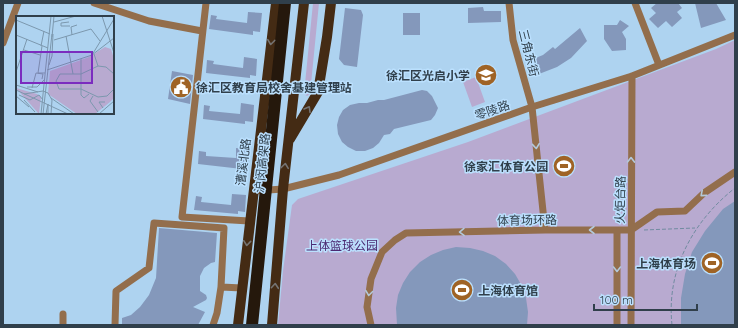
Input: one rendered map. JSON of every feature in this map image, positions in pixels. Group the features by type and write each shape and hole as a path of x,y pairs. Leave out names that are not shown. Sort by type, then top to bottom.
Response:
{"highway":[{"path":"252,325 285,3"},
{"name":"沪闵高架路","path":"259,325 292,3"}],"main road":[{"name":"漕溪北路","path":"238,325 249,221 276,3"},
{"path":"272,325 282,189 304,3"},
{"path":"288,143 318,92 331,3"}],"street":[{"path":"3,43 18,3"},
{"path":"94,3 149,21 202,30"},
{"path":"206,3 182,217 249,221"},
{"name":"三角东街","path":"509,3 513,40 532,107 545,230"},
{"path":"635,3 659,65"},
{"name":"零陵路","path":"253,191 282,189 339,175 532,107 632,76 735,35"},
{"name":"火炬台路","path":"631,325 632,76"},
{"path":"631,230 657,212 685,211 704,193 735,172"},
{"path":"115,325 116,290 149,268 154,223 224,228 222,287 213,325"},
{"path":"617,230 617,325"},
{"name":"体育场环路","path":"370,325 367,308 371,285 382,252 395,240 406,233 631,230"},
{"path":"222,287 242,288"},
{"path":"63,314 63,325"}],"path":[{"path":"672,325 674,280 686,244 696,228 714,206 735,188"},
{"path":"654,229 696,228"}],"green space":[{"path":"313,3 319,3 310,94 307,96 304,94"},
{"name":"徐家汇体育公园","path":"735,40 735,325 278,325 283,271 292,205 298,199 468,142 716,49"},
{"path":"476,77 485,102 472,107 463,82"}],"building":[{"path":"657,3 678,3 682,8 677,12 682,18 672,27 666,21 658,28 649,19 656,13 651,8"},
{"path":"695,3 716,3 726,20 701,28"},
{"path":"483,7 484,11 501,11 501,22 468,23 468,8"},
{"path":"345,8 361,10 363,15 357,67 344,65 339,59"},
{"path":"248,12 262,13 260,32 253,31 253,35 209,29 211,15 217,16 216,19 247,23"},
{"path":"403,13 420,13 420,35 403,35"},
{"path":"620,20 629,26 622,32 626,39 626,50 612,51 604,39 604,25 617,25"},
{"path":"580,28 587,41 571,58 557,67 539,74 533,59 543,55 553,47 555,49"},
{"path":"244,57 257,59 256,76 250,75 250,78 206,73 207,60 214,61 213,64 243,68"},
{"name":"徐汇区教育局校舍基建管理站","path":"172,71 193,75 190,104 168,99"},
{"path":"422,90 427,91 432,96 438,108 431,120 394,129 390,134 384,135 379,143 373,148 365,151 356,151 342,142 338,134 337,125 343,110 350,105 384,100"},
{"path":"241,103 254,105 253,122 245,121 245,124 203,119 204,105 210,106 209,111 240,114"},
{"path":"236,148 249,150 248,168 242,167 242,169 198,164 199,151 206,152 206,156 236,158"},
{"path":"232,194 246,195 245,212 238,211 238,214 194,210 196,196 202,197 201,202 231,205"},
{"name":"上海体育场","path":"735,201 735,325 681,325 681,298 685,274 692,252 705,231 723,209"},
{"path":"159,228 217,233 215,262 204,268 200,276 200,291 206,295 207,298 193,307 205,312 198,325 122,325 122,318 131,315 140,307 149,295 156,278"},
{"name":"上海体育馆","path":"456,247 483,251 495,256 506,264 515,274 522,286 528,312 527,325 397,325 396,308 398,295 410,272 420,262 431,255"}],"place":[{"name":"徐汇区光启小学","path":"486,75"},
{"name":"徐汇区教育局校舍基建管理站","path":"181,87"},
{"name":"徐家汇体育公园","path":"564,166"},
{"name":"上海体育场","path":"712,263"},
{"name":"上海体育馆","path":"462,290"}],"park label":[{"name":"上体篮球公园","path":"342,245"}]}
